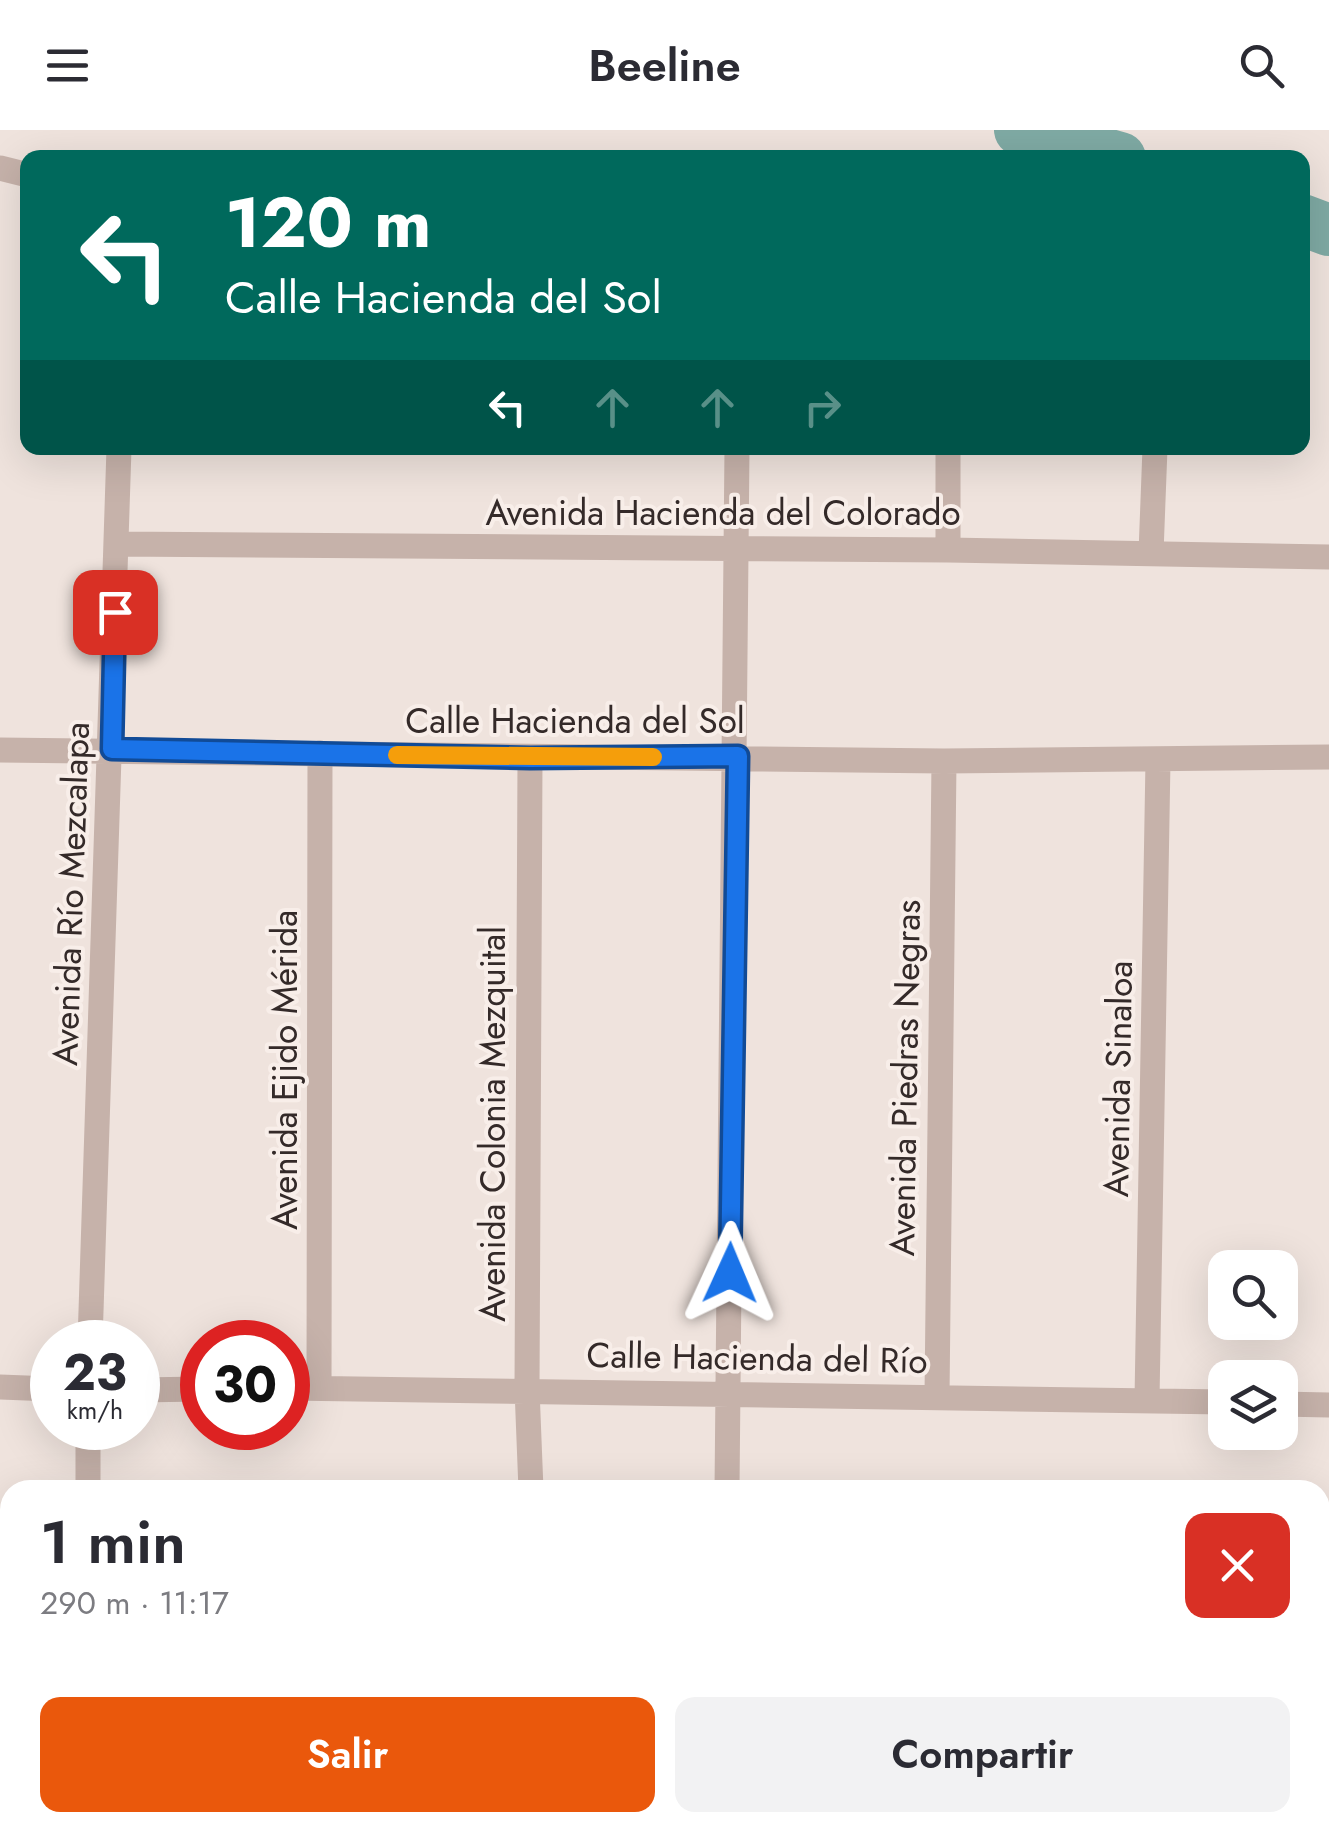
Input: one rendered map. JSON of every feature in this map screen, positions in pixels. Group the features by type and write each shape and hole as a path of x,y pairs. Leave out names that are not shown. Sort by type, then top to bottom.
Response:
{"street":[{"name":"Avenida Río Mezcalapa","path":"91,1320 112,749 118,455"},
{"path":"727,1480 738,756 737,455"},
{"path":"948,455 948,550"},
{"path":"1152,553 1155,455"},
{"name":"Avenida Hacienda del Colorado","path":"116,544 948,550 1329,558"},
{"name":"Calle Hacienda del Sol","path":"0,750 944,761 1329,757"},
{"name":"Avenida Ejido Mérida","path":"319,1388 320,753"},
{"name":"Avenida Colonia Mezquital","path":"530,758 527,1390 531,1480"},
{"name":"Avenida Sinaloa","path":"1147,1400 1158,760"},
{"name":"Avenida Piedras Negras","path":"937,1396 944,761"},
{"path":"0,1388 30,1389"},
{"name":"Calle Hacienda del Río","path":"310,1388 1208,1402"},
{"path":"1298,1405 1329,1406"},
{"path":"88,1450 88,1480"}],"waterway":[{"path":"1020,130 1091,150"},
{"path":"1310,223 1329,230"}],"slow traffic":[{"path":"397,755 653,757"}],"route":[{"path":"115,612 112,749 530,758 738,756 730,1273"}]}
